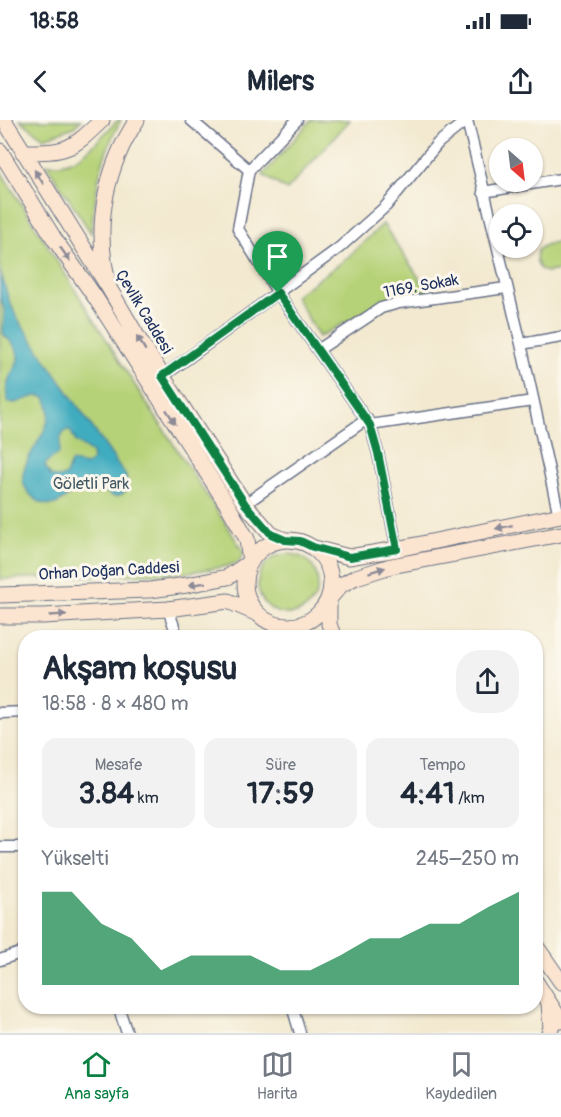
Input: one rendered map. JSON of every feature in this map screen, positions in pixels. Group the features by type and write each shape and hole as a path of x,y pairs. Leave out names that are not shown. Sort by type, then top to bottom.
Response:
{"main road":[{"name":"Çevlik Caddesi","path":"3,120 110,288 162,376 245,504 271,534 285,540"},
{"path":"23,152 57,152 72,147 102,120"},
{"path":"110,288 102,257 101,228 111,173 122,142 137,120"},
{"name":"Çevlik Caddesi","path":"0,151 55,240 102,307 228,506 247,539 250,562"},
{"path":"258,614 250,603 245,589 246,576 250,562 259,551 271,543 285,540 300,541 350,557 560,515"},
{"path":"282,626 296,626 309,621 321,612 341,585 356,577 391,566 561,534"},
{"path":"313,547 324,557 330,571 332,585 329,599 329,624 331,630"},
{"name":"Orhan Doğan Caddesi","path":"0,595 150,590 228,577 250,562"},
{"path":"0,616 168,609 228,601 289,630"},
{"path":"543,956 561,982"},
{"path":"543,992 561,1021"},
{"path":"549,1001 551,1028 549,1033"}],"street":[{"path":"191,120 249,170"},
{"path":"297,120 249,170 238,229 278,293 353,404 368,422 378,453 397,549"},
{"path":"162,376 339,248 386,206 438,143 467,120 560,515"},
{"path":"483,192 561,179"},
{"name":"1169. Sokak","path":"318,350 381,308 399,303 506,288"},
{"path":"521,344 561,337"},
{"path":"245,504 368,422 533,401"},
{"path":"168,609 175,630"},
{"path":"0,713 18,712"},
{"path":"0,848 18,847"},
{"path":"0,960 18,954"},
{"path":"121,1014 127,1033"},
{"path":"294,1014 300,1033"}],"green space":[{"path":"20,120 81,120 74,127 44,138"},
{"path":"118,120 121,120 103,161 91,233 46,164 63,164 80,156"},
{"path":"311,120 350,120 287,190 263,175"},
{"name":"Göletli Park","path":"0,170 138,390 244,552 239,562 184,573 0,579"},
{"path":"383,224 428,291 383,302 319,337 295,296 346,259"},
{"path":"561,241 561,270 546,272 540,269 536,258 543,258 543,246"},
{"path":"282,554 294,554 310,562 316,572 318,584 316,596 310,606 294,614 282,614 266,606 258,590 258,578 266,562"}],"water":[{"path":"0,271 17,318 126,476 127,489 121,495 112,496 98,485 84,481 62,501 49,505 34,498 25,488 23,477 25,466 48,421 49,409 47,400 39,396 13,403 8,402 7,385 18,355 14,345 3,334 4,310 0,296","holes":["70,430 76,442 92,453 93,460 86,465 71,462 66,475 60,478 51,476 45,466 59,453 62,434"]}],"route":[{"path":"278,293 353,404 370,425 378,453 397,549 350,557 300,541 285,540 271,534 245,504 162,376 278,293"}]}
